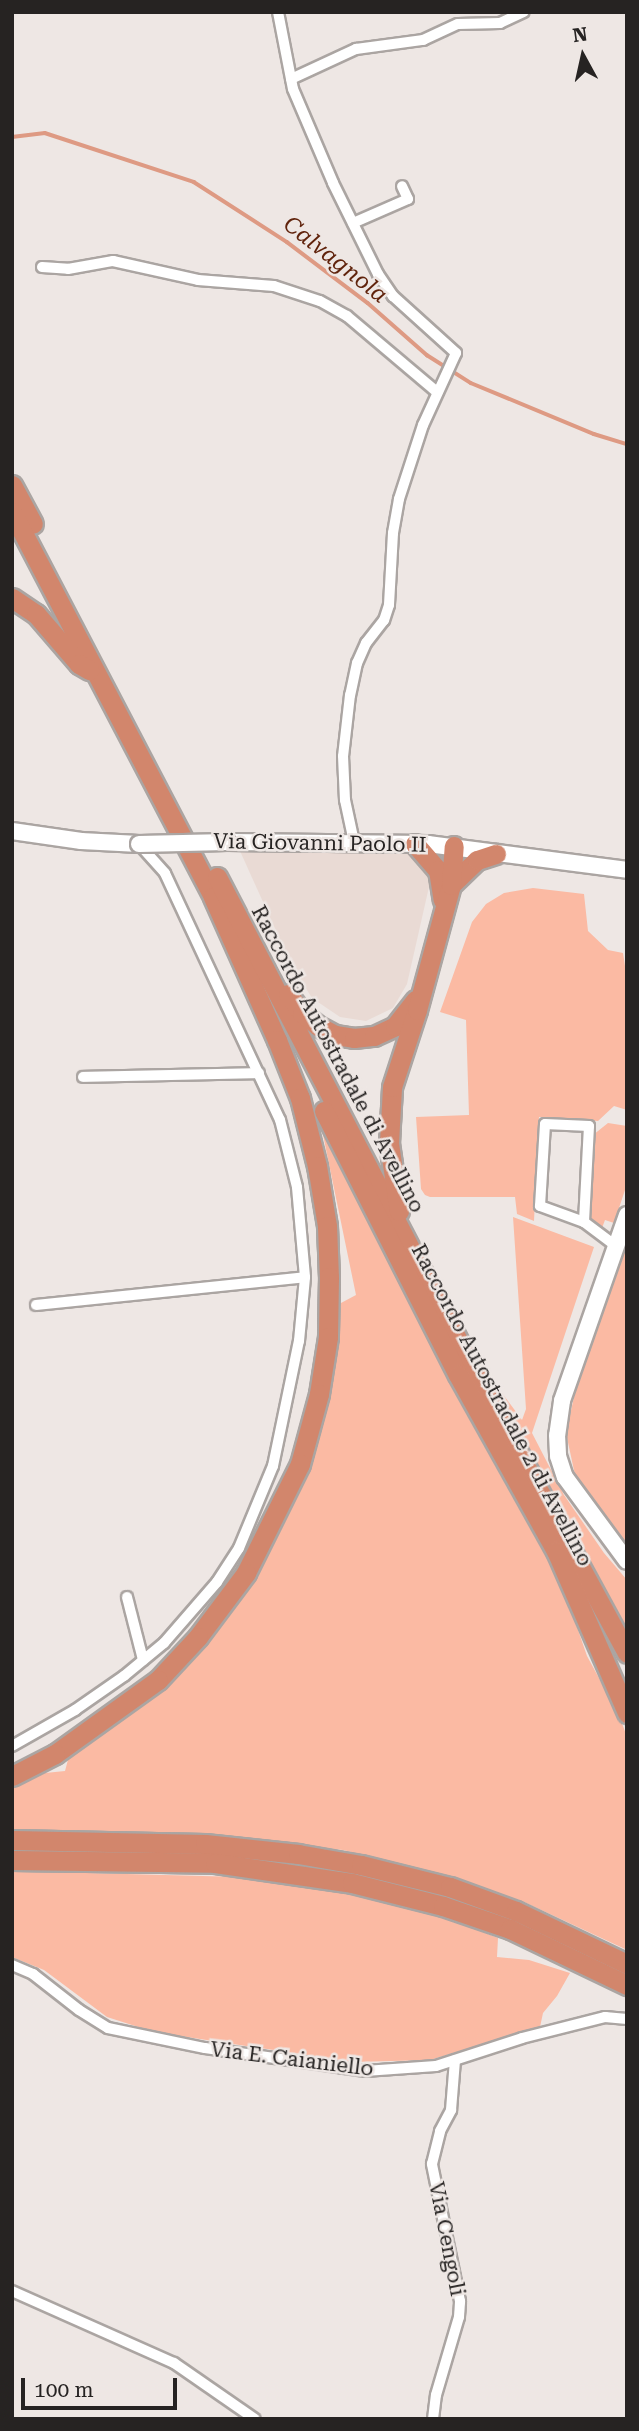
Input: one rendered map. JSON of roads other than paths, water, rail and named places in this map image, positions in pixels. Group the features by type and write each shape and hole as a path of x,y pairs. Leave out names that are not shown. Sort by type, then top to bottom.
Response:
{"highway":[{"name":"Raccordo Autostradale di Avellino","path":"12,485 399,1226 627,1653"},
{"name":"Raccordo Autostradale 2 di Avellino","path":"12,512 458,1374 556,1551 627,1713"},
{"path":"12,598 36,614 79,664 98,677"},
{"path":"415,844 429,857 446,884"},
{"path":"399,1226 389,1143 390,1104 444,905 454,846"},
{"path":"446,884 470,864 496,853"},
{"path":"12,1776 55,1754 119,1711 158,1680 198,1637 246,1573 275,1519 300,1464 319,1394 328,1337 329,1277 327,1226 317,1166 295,1087 213,898"},
{"path":"236,914 269,960 295,1004 318,1026 335,1035 362,1038 385,1032 402,1018 422,987"},
{"path":"12,1840 205,1844 298,1854 450,1887 559,1941 627,1964"},
{"path":"12,1860 215,1863 284,1871 352,1883 513,1920"},
{"path":"559,1941 627,1984"}],"street":[{"path":"278,12 291,79 378,274 393,296 455,356 438,391 399,499 392,547 389,605 384,620 361,653 350,695 343,756 345,800 354,842"},
{"path":"291,79 356,49 424,40 458,24 500,23 524,12"},
{"path":"353,223 408,200 402,186"},
{"path":"41,267 68,269 113,261 198,280 274,286 320,301 347,316 438,391"},
{"name":"Via Giovanni Paolo II","path":"12,831 81,841 139,844 354,842 454,846 627,870"},
{"path":"12,1746 75,1710 143,1660 190,1616 217,1582 239,1548 273,1466 299,1341 305,1278 297,1187 280,1120 165,873 139,844"},
{"path":"83,1077 259,1073"},
{"path":"583,1222 589,1126 545,1124 540,1206 583,1222 616,1246"},
{"path":"627,1214 562,1401 557,1435 558,1456 565,1477 627,1561"},
{"path":"36,1305 305,1278"},
{"path":"127,1597 143,1660"},
{"name":"Via E. Caianiello","path":"12,1965 33,1974 79,2010 108,2028 142,2037 299,2064 365,2071 399,2070 455,2060 522,2038 605,2017 627,2020"},
{"name":"Via Cengoli","path":"433,2419 436,2395 459,2318 460,2301 432,2164 440,2131 451,2110 455,2060"},
{"path":"12,2291 174,2363 255,2419"}],"waterway":[{"name":"Calvagnola","path":"12,137 45,133 194,182 287,242 368,303 427,355 471,383 594,434 627,444"}]}
